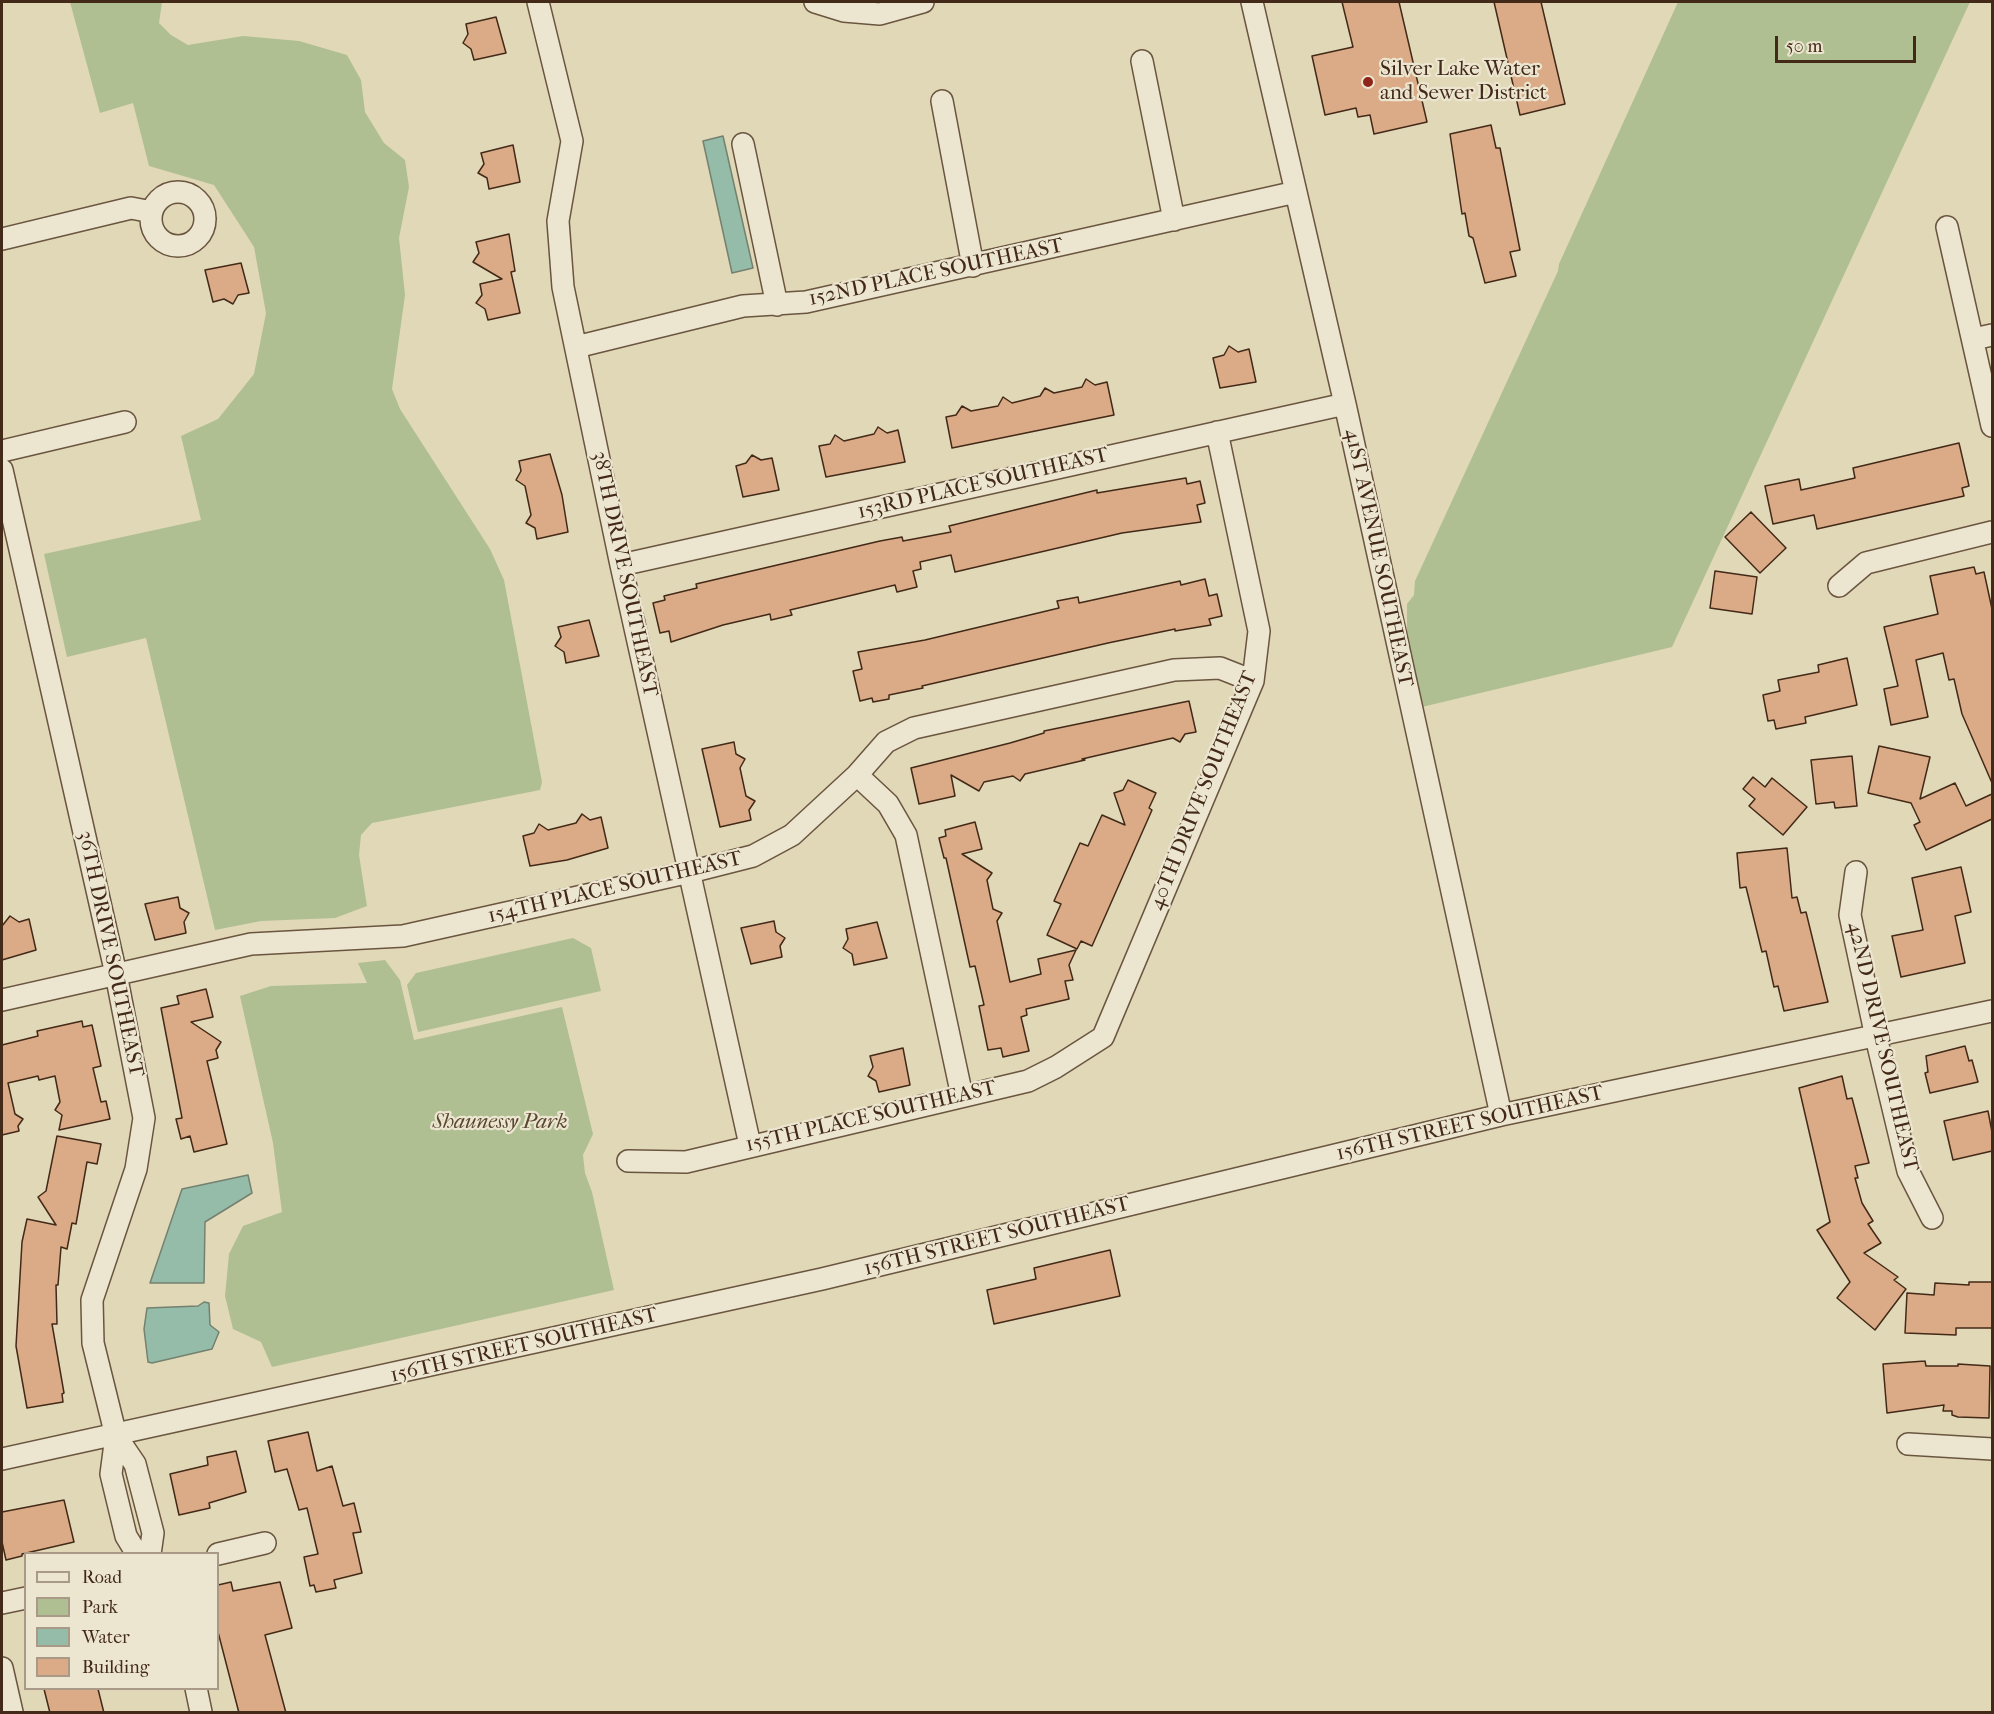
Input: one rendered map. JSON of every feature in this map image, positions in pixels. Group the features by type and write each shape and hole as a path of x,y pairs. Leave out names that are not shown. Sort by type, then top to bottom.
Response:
{"street":[{"name":"38TH DRIVE SOUTHEAST","path":"538,2 572,141 558,221 563,287 621,565 750,1145"},
{"path":"815,2 844,11 880,14 923,2"},
{"name":"41ST AVENUE SOUTHEAST","path":"1252,2 1345,404 1501,1115"},
{"path":"1142,61 1174,220"},
{"path":"942,101 973,266"},
{"path":"743,144 777,305"},
{"name":"152ND PLACE SOUTHEAST","path":"576,347 742,306 806,303 1296,192"},
{"path":"2,239 131,208 152,212"},
{"path":"1947,227 1983,337 1992,426"},
{"name":"153RD PLACE SOUTHEAST","path":"621,565 1345,404"},
{"path":"2,451 125,422"},
{"name":"40TH DRIVE SOUTHEAST","path":"1103,1037 1253,681 1259,631 1217,432"},
{"name":"36TH DRIVE SOUTHEAST","path":"2,470 116,974 144,1118 136,1169 92,1300 93,1343 116,1436 135,1464 153,1533 150,1552"},
{"path":"1839,586 1866,563 1992,532"},
{"name":"154TH PLACE SOUTHEAST","path":"2,1000 251,944 403,936 753,856 792,835 857,775 886,742 915,728 978,711 1174,670 1220,668 1253,681"},
{"path":"857,775 888,804 906,835 962,1096"},
{"name":"42ND DRIVE SOUTHEAST","path":"1856,872 1850,915 1876,1037 1908,1171 1932,1218"},
{"name":"156TH STREET SOUTHEAST","path":"2,1459 116,1436 822,1279 1501,1115 1992,1011"},
{"name":"155TH PLACE SOUTHEAST","path":"628,1161 686,1162 1028,1081 1056,1067 1103,1037"},
{"name":"36TH DRIVE SOUTHEAST","path":"116,1436 111,1474 126,1536 136,1552"},
{"path":"1908,1444 1992,1449"},
{"path":"219,1554 265,1543"},
{"path":"2,1603 24,1598"},
{"path":"2,1668 12,1713"},
{"path":"196,1690 201,1713"}],"green space":[{"path":"70,2 162,2 159,23 171,35 188,45 243,36 299,41 347,55 361,80 365,112 384,143 405,160 409,187 399,238 405,295 392,389 400,409 490,549 504,580 542,782 540,790 372,823 361,835 359,855 367,906 335,918 261,921 215,930 146,638 67,657 44,554 201,520 181,436 218,419 254,374 266,313 254,247 214,185 149,166 133,103 100,113"},
{"path":"1678,2 1970,2 1672,647 1422,707 1407,641 1407,604 1414,595 1415,581 1558,271 1559,264"},
{"path":"573,938 591,948 601,991 418,1032 407,985 416,973"},
{"name":"Shaunessy Park","path":"385,960 400,980 414,1040 562,1007 593,1134 583,1155 585,1173 592,1192 614,1290 272,1367 261,1342 233,1329 225,1296 229,1254 243,1226 282,1212 273,1143 240,996 271,986 367,983 358,963"}],"water":[{"path":"723,136 753,268 732,273 703,141"},
{"path":"248,1175 252,1193 205,1222 204,1283 150,1283 182,1189"},
{"path":"204,1302 209,1303 210,1325 219,1332 212,1349 148,1362 144,1329 147,1308 198,1306"}],"building":[{"name":"Silver Lake Water and Sewer District","path":"1342,2 1399,2 1427,122 1374,134 1370,115 1358,117 1356,108 1325,115 1312,56 1353,47"},
{"name":"Silver Lake Water and Sewer District","path":"1494,2 1541,2 1565,104 1520,115"},
{"path":"496,17 506,53 474,60 471,49 463,43 468,34 466,24"},
{"path":"1491,125 1496,148 1500,148 1520,250 1510,252 1516,276 1485,283 1473,238 1469,236 1465,213 1462,214 1450,134"},
{"path":"513,145 520,182 489,189 487,178 478,173 484,164 481,153"},
{"path":"509,234 515,271 511,272 520,313 488,320 485,309 476,303 482,295 480,284 502,279 473,262 479,253 476,242"},
{"path":"241,263 249,293 238,295 233,304 224,299 213,302 205,270"},
{"path":"1229,346 1238,352 1249,349 1256,382 1220,388 1213,358 1224,355"},
{"path":"1086,379 1095,385 1107,382 1114,415 952,448 946,417 956,415 962,406 971,411 998,406 1003,397 1012,403 1040,396 1045,388 1054,393 1082,387"},
{"path":"878,427 887,433 898,430 905,462 826,477 819,446 830,444 835,435 844,441 874,434"},
{"path":"1959,443 1969,486 1962,488 1964,496 1817,529 1814,515 1773,524 1765,486 1799,479 1801,490 1855,478 1853,468"},
{"path":"550,454 562,495 568,532 537,539 535,528 526,523 531,515 525,486 516,480 521,471 519,461"},
{"path":"752,455 761,460 772,458 779,490 743,497 736,466 746,463"},
{"path":"1186,478 1187,484 1200,481 1205,503 1197,505 1201,522 1122,533 955,572 951,555 920,562 921,569 913,571 917,587 897,592 895,585 790,610 792,615 771,620 770,614 723,625 671,642 669,631 660,633 653,603 665,600 664,596 697,588 696,584 880,541 902,537 903,541 951,532 949,526 1097,490 1097,493"},
{"path":"1751,512 1786,548 1760,573 1725,537"},
{"path":"1974,567 1976,574 1984,572 1992,609 1992,783 1962,714 1954,679 1949,680 1943,653 1916,660 1928,717 1891,725 1884,689 1898,686 1884,627 1938,614 1930,576"},
{"path":"1715,571 1757,577 1752,614 1710,608"},
{"path":"1205,579 1209,596 1217,594 1222,616 1209,619 1211,625 1175,631 1175,629 1108,643 922,686 923,688 889,695 889,699 873,702 872,698 860,701 853,671 862,669 858,652 925,640 1059,608 1057,601 1078,597 1079,603 1180,581 1181,585"},
{"path":"589,620 599,656 566,663 564,652 555,646 561,637 558,627"},
{"path":"1847,658 1857,705 1805,717 1806,723 1776,729 1774,720 1768,721 1763,695 1780,691 1778,680 1819,672 1818,665"},
{"path":"1189,701 1196,732 1185,734 1180,742 1173,738 1082,759 1085,760 1025,774 1020,781 1013,776 984,782 979,791 951,775 955,796 919,804 911,768 1010,743 1044,733 1044,731"},
{"path":"734,742 736,754 745,759 740,768 746,796 755,801 749,810 751,820 720,827 702,749"},
{"path":"1879,746 1930,757 1920,799 1955,783 1966,806 1992,794 1992,819 1926,850 1914,825 1920,822 1911,803 1868,793"},
{"path":"1852,756 1857,806 1835,808 1834,802 1816,804 1811,760"},
{"path":"1753,777 1765,787 1772,778 1807,807 1783,835 1749,806 1755,799 1743,789"},
{"path":"1128,780 1156,793 1149,808 1152,810 1092,946 1081,941 1077,949 1047,935 1061,904 1054,901 1080,843 1088,846 1102,815 1125,825 1114,793 1123,790"},
{"path":"582,814 590,820 601,817 608,848 567,860 530,866 523,836 534,833 539,824 548,830 576,823"},
{"path":"975,822 982,849 962,854 992,873 987,880 993,909 1002,913 997,921 1010,982 1041,974 1038,959 1076,950 1069,965 1073,980 1065,981 1069,999 1026,1009 1027,1015 1021,1017 1029,1051 1003,1057 1001,1048 988,1050 979,1006 984,1005 975,966 970,967 946,858 944,858 939,838 946,836 945,830"},
{"path":"1787,848 1792,898 1797,897 1801,913 1806,912 1828,1002 1784,1011 1778,986 1774,987 1766,951 1762,952 1746,887 1740,888 1737,853"},
{"path":"1961,867 1971,912 1955,916 1965,963 1901,977 1892,936 1923,930 1912,878"},
{"path":"178,897 180,908 189,913 184,922 186,933 155,940 145,904"},
{"path":"10,916 19,922 29,919 36,950 2,960 2,926"},
{"path":"774,921 776,932 785,938 780,946 782,957 751,964 741,928"},
{"path":"877,922 887,958 854,965 852,954 843,948 848,939 846,929"},
{"path":"206,989 213,1017 191,1022 221,1042 216,1050 218,1058 207,1061 227,1144 194,1152 190,1136 181,1139 176,1119 182,1118 161,1008 179,1004 177,996"},
{"path":"82,1021 83,1027 92,1025 101,1066 93,1068 101,1102 106,1101 110,1119 59,1130 62,1115 55,1110 60,1102 55,1076 39,1080 38,1076 8,1083 15,1114 23,1119 18,1126 19,1131 2,1135 2,1045 38,1036 37,1031"},
{"path":"1965,1046 1969,1061 1972,1060 1978,1082 1930,1093 1925,1073 1928,1072 1926,1056"},
{"path":"903,1048 910,1085 879,1092 876,1081 868,1076 873,1067 870,1056"},
{"path":"1842,1076 1847,1099 1852,1098 1869,1163 1855,1166 1858,1178 1855,1178 1862,1203 1873,1221 1868,1224 1881,1243 1864,1253 1898,1277 1894,1280 1906,1289 1875,1330 1837,1298 1850,1282 1817,1230 1830,1222 1799,1088"},
{"path":"1988,1111 1992,1132 1992,1151 1953,1160 1944,1121"},
{"path":"57,1136 101,1144 97,1164 87,1162 76,1224 72,1223 67,1249 61,1247 58,1285 56,1285 57,1324 52,1324 64,1393 62,1394 63,1402 27,1408 16,1346 22,1242 27,1219 56,1225 38,1197 46,1191"},
{"path":"1110,1250 1120,1296 994,1324 987,1290 1036,1279 1034,1268"},
{"path":"1969,1282 1992,1282 1992,1328 1956,1328 1956,1335 1905,1333 1907,1293 1934,1295 1935,1283 1969,1285"},
{"path":"1925,1361 1926,1366 1958,1366 1958,1364 1990,1366 1989,1418 1958,1417 1952,1415 1952,1411 1943,1411 1944,1405 1887,1413 1883,1364"},
{"path":"308,1432 317,1471 332,1466 343,1506 354,1503 361,1532 353,1533 362,1573 334,1580 336,1588 316,1592 314,1585 310,1586 304,1557 318,1554 307,1508 299,1510 287,1469 275,1472 268,1441"},
{"path":"236,1451 246,1492 209,1503 210,1508 179,1515 170,1474 208,1465 207,1457"},
{"path":"64,1500 74,1542 24,1552 22,1556 6,1560 2,1542 2,1512"},
{"path":"231,1582 233,1591 280,1582 292,1628 265,1635 286,1713 239,1713 219,1636 219,1585"},
{"path":"44,1690 98,1690 104,1713 50,1713"}],"place":[{"name":"Silver Lake Water and Sewer District","path":"1368,82"}]}
